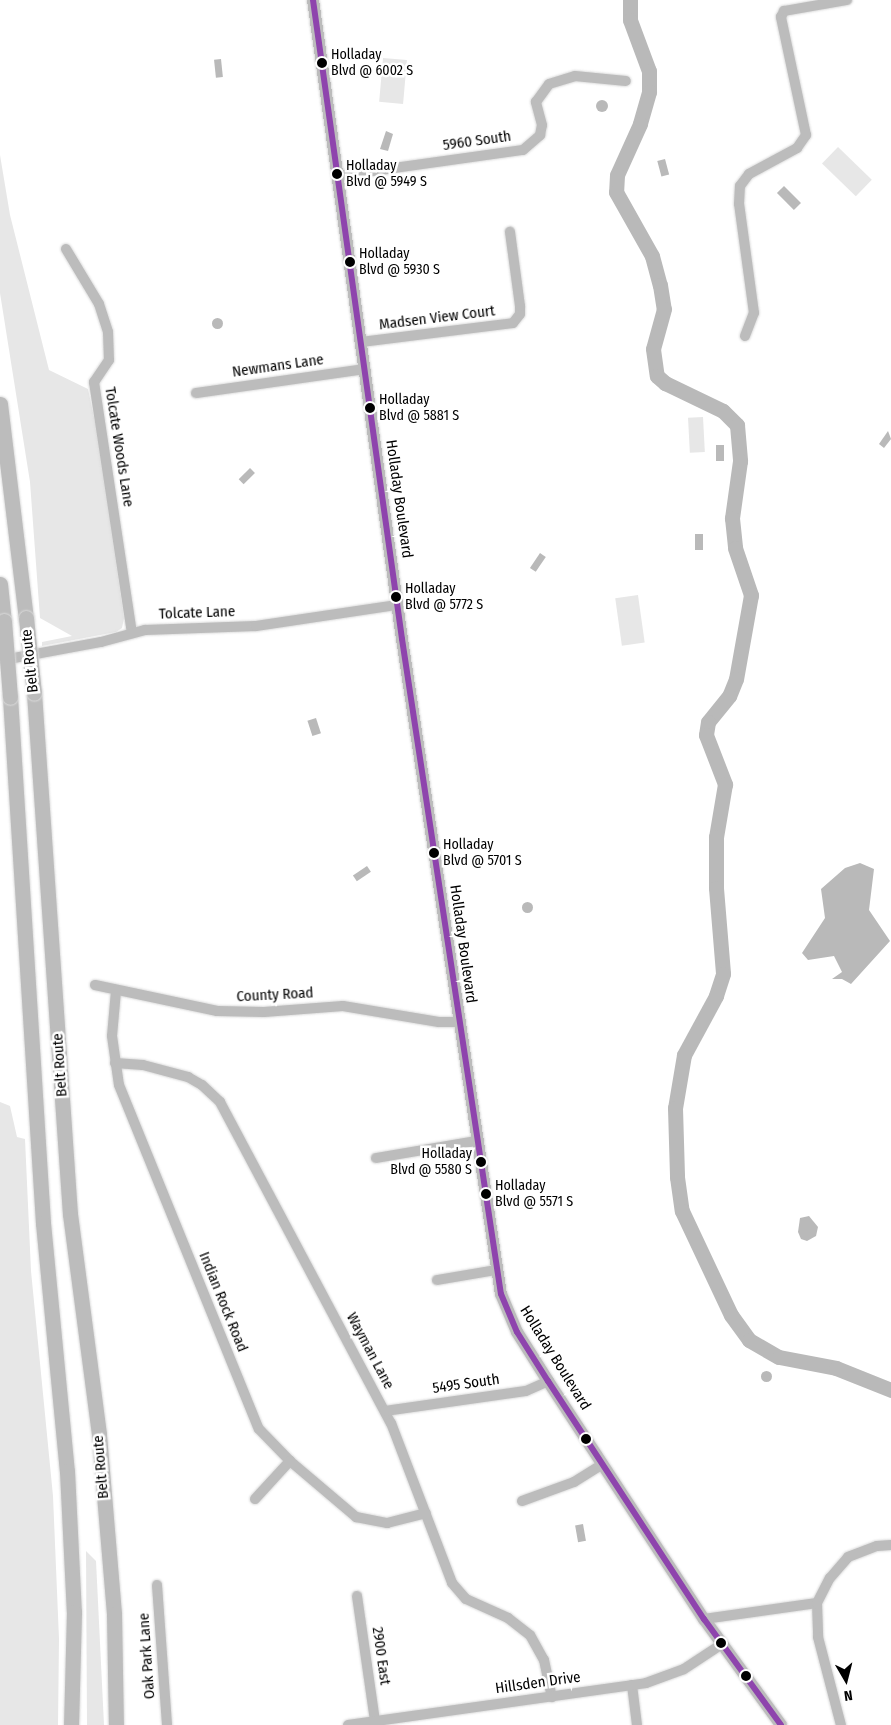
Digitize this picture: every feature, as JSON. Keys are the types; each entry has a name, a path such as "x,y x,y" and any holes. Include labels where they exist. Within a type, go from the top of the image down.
{"highway":[{"name":"Belt Route","path":"0,404 34,693 70,1214 98,1435 113,1604 116,1725"},
{"name":"Belt Route","path":"0,584 10,697 43,1223 67,1471 74,1612 71,1725"}],"main road":[{"name":"Holladay Boulevard","path":"316,1 337,176 397,605 475,1140 496,1270 508,1313 548,1381 704,1619 780,1725"}],"street":[{"path":"745,336 754,313 738,190 749,174 797,148 806,135 781,17 784,11 846,0"},
{"name":"5960 South","path":"337,176 522,150 540,135 542,125 536,102 549,84 575,76 626,81"},
{"name":"Madsen View Court","path":"361,342 513,323 520,314 520,306 510,232"},
{"name":"Tolcate Woods Lane","path":"66,249 99,304 108,332 109,360 94,382 132,633"},
{"name":"Newmans Lane","path":"196,393 365,370"},
{"name":"Tolcate Lane","path":"0,661 101,642 132,633 161,629 256,626 397,605"},
{"name":"County Road","path":"95,985 217,1011 264,1012 343,1006 432,1021 458,1022"},
{"name":"Indian Rock Road","path":"116,991 112,1036 119,1086 252,1416 264,1435 290,1461 338,1505 363,1520 387,1523 426,1514"},
{"name":"Wayman Lane","path":"115,1063 144,1066 188,1077 209,1090 220,1102 386,1411 452,1583 466,1599 508,1618 530,1635 544,1660 552,1697"},
{"path":"376,1158 475,1140"},
{"path":"437,1280 496,1270"},
{"name":"5495 South","path":"386,1411 526,1390 548,1381"},
{"path":"255,1499 290,1461"},
{"path":"522,1501 574,1482 604,1464"},
{"path":"841,1725 818,1637 817,1603 830,1578 848,1557 877,1546 891,1545"},
{"name":"Oak Park Lane","path":"157,1585 167,1725"},
{"name":"2900 East","path":"357,1596 381,1722"},
{"path":"704,1619 817,1603"},
{"name":"Hillsden Drive","path":"348,1725 381,1722 632,1685 675,1674 722,1644"},
{"path":"632,1685 638,1725"}],"shaded area":[{"path":"383,58 407,60 403,104 379,102"},
{"path":"221,59 223,77 216,78 214,60"},
{"path":"600,100 604,100 608,106 604,112 600,112 596,108 596,104"},
{"path":"386,131 393,134 388,151 380,149"},
{"path":"838,147 872,180 856,196 822,164"},
{"path":"0,155 10,215 49,370 88,389 98,436 124,618 122,628 116,632 42,646 42,642 72,636 40,618 30,482 0,293"},
{"path":"665,159 669,174 661,177 657,161"},
{"path":"784,186 801,203 794,210 777,193"},
{"path":"217,317 223,323 217,329 211,323"},
{"path":"703,417 705,452 690,453 688,418"},
{"path":"888,431 891,439 884,448 879,444"},
{"path":"716,445 724,445 724,461 716,461"},
{"path":"250,468 255,473 244,484 239,479"},
{"path":"695,534 703,534 703,550 695,550"},
{"path":"540,553 546,557 536,572 530,568"},
{"path":"638,595 645,643 622,646 615,598"},
{"path":"316,718 321,733 312,736 307,721"},
{"path":"860,863 874,869 869,910 890,941 851,984 842,979 832,979 842,972 834,956 808,960 802,953 825,918 821,889 845,868"},
{"path":"367,866 371,872 357,881 353,876"},
{"path":"527,901 533,907 527,913 521,907"},
{"path":"0,1102 10,1106 17,1137 25,1139 31,1271 53,1496 59,1639 58,1725 0,1725"},
{"path":"809,1216 818,1227 816,1236 807,1241 801,1239 798,1232 800,1218"},
{"path":"766,1370 772,1376 766,1382 760,1376"},
{"path":"583,1524 586,1541 578,1542 575,1525"},
{"path":"86,1551 96,1561 104,1725 87,1725"}],"waterway":[{"path":"630,0 630,20 649,71 649,92 640,124 617,175 616,192 652,256 660,285 664,309 653,349 657,376 665,383 723,411 737,425 740,461 732,518 735,548 751,595 736,679 729,696 708,722 706,735 725,784 716,837 716,888 723,974 716,996 684,1055 675,1108 677,1177 682,1211 731,1315 749,1340 779,1357 836,1368 891,1390"}],"transit line":[{"path":"313,0 402,639 501,1294 517,1332 548,1381 704,1619 781,1725"}],"place":[{"name":"Holladay Blvd @ 6002 S","path":"322,63"},
{"name":"Holladay Blvd @ 5949 S","path":"337,174"},
{"name":"Holladay Blvd @ 5930 S","path":"350,262"},
{"name":"Holladay Blvd @ 5881 S","path":"370,408"},
{"name":"Holladay Blvd @ 5772 S","path":"396,597"},
{"name":"Holladay Blvd @ 5701 S","path":"434,853"},
{"name":"Holladay Blvd @ 5580 S","path":"481,1162"},
{"name":"Holladay Blvd @ 5571 S","path":"486,1194"}]}
